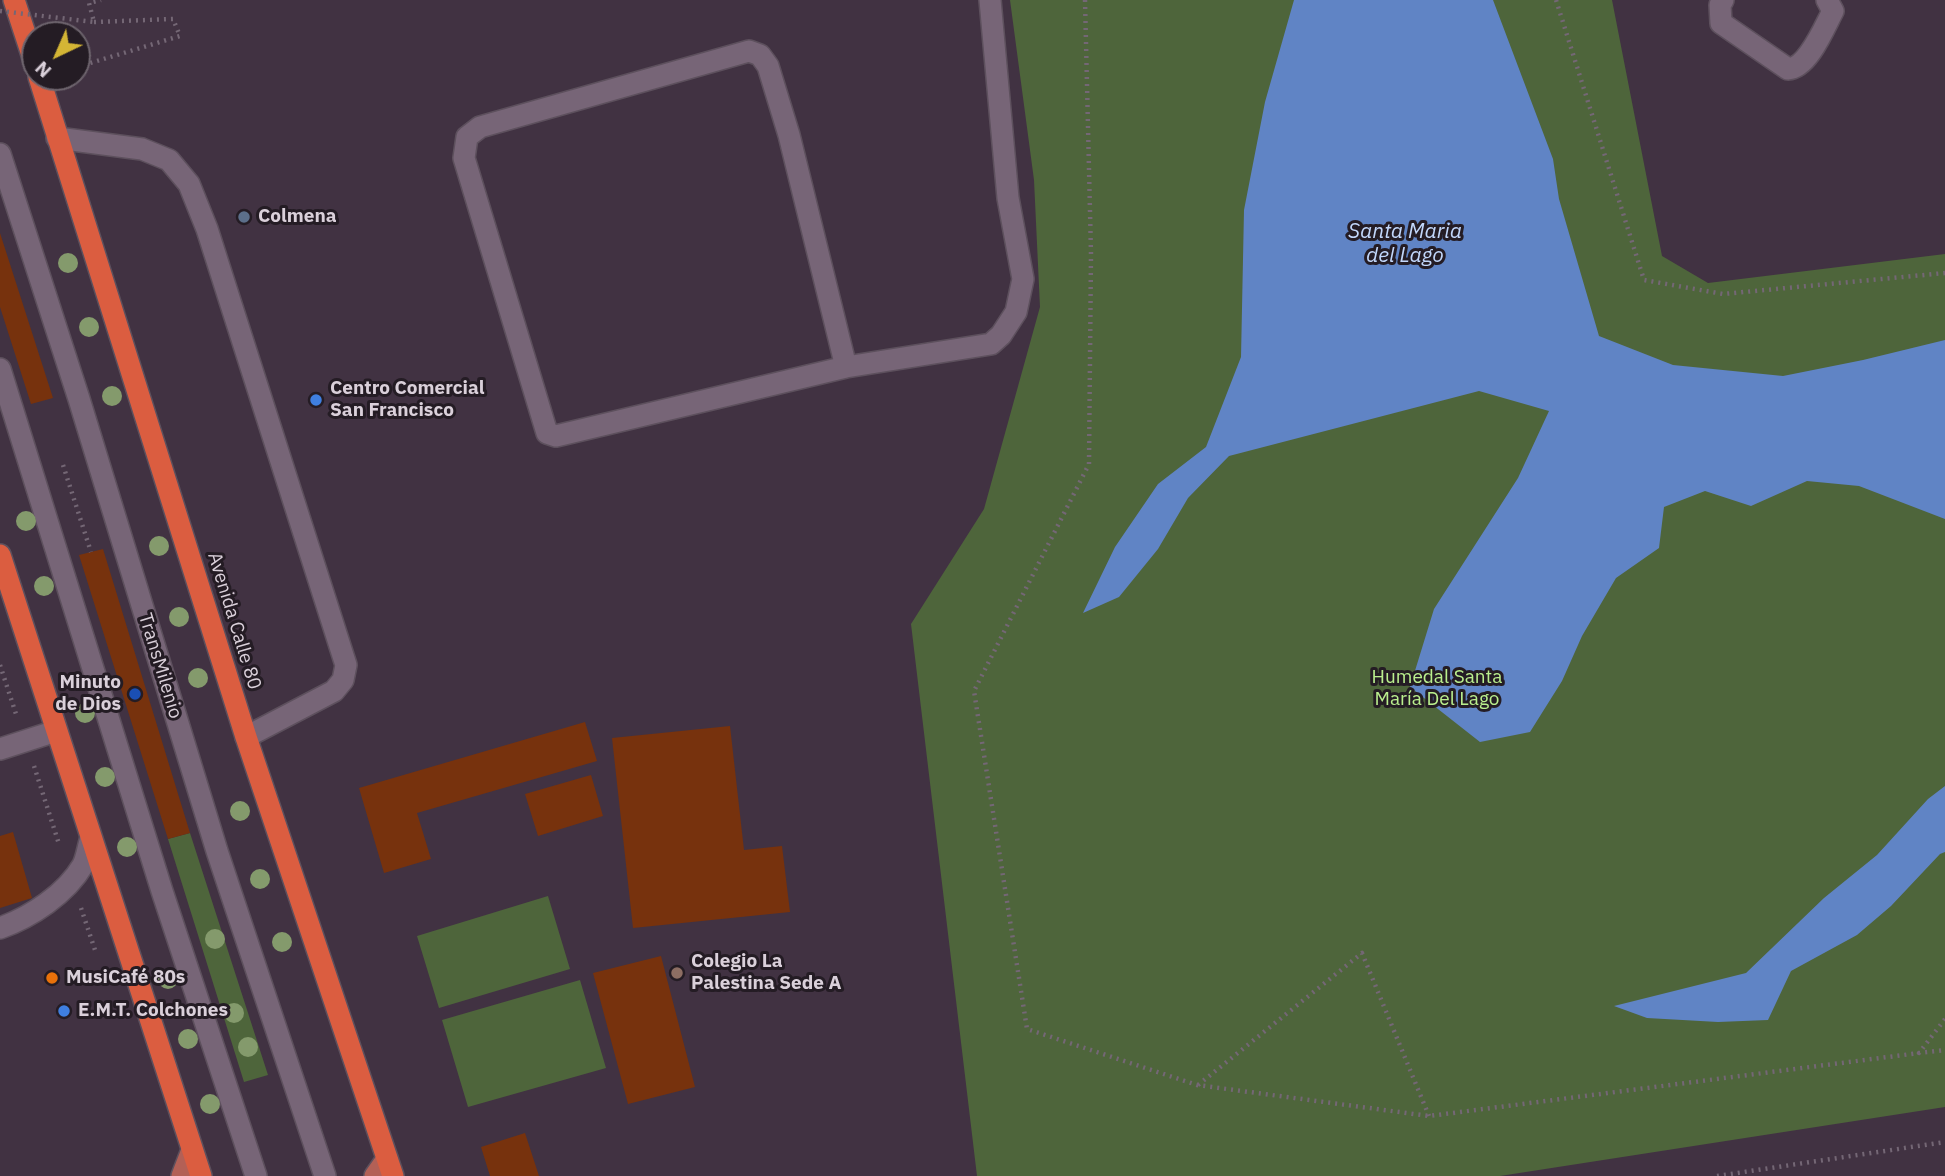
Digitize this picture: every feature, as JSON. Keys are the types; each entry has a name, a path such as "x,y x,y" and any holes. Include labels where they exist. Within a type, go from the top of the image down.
{"highway":[{"path":"14,0 21,21"},
{"name":"Avenida Calle 80","path":"43,91 385,1170"},
{"path":"0,555 201,1176"}],"main road":[{"path":"182,1176 192,1150"}],"street":[{"path":"846,368 789,135 768,66 760,55 750,51 480,127 467,138 464,158 547,433 556,436 846,368 991,344 1002,335 1016,312 1023,279 1008,198 990,0"},
{"path":"1723,0 1720,5 1721,23 1788,69 1796,69 1807,58 1833,11 1827,0"},
{"path":"57,138 142,149 169,160 189,184 207,229 346,665 343,680 334,691 246,737"},
{"name":"TransMilenio","path":"0,154 79,399 217,851 325,1176"},
{"path":"0,369 158,878 256,1176"},
{"path":"0,749 56,731"},
{"path":"0,928 18,922 48,902 72,881 85,862 91,838"}],"path":[{"path":"94,22 89,3 101,0"},
{"path":"1085,0 1091,254 1089,464 974,691 1027,1029 1197,1085 1429,1116 1945,1050"},
{"path":"1556,0 1644,280 1723,294 1945,273"},
{"path":"0,11 94,22 173,19 180,36 91,63"},
{"path":"62,464 91,552"},
{"path":"0,665 98,959"},
{"path":"1197,1085 1362,953 1429,1116"},
{"path":"1919,1054 1945,1019"},
{"path":"1717,1176 1945,1142"}],"green space":[{"name":"Humedal Santa María Del Lago","path":"1010,0 1612,0 1662,256 1708,283 1945,254 1945,1107 1500,1176 977,1176 911,624 984,509 1040,307 1034,180"},
{"path":"190,833 268,1075 244,1082 168,839"},
{"path":"548,896 570,969 439,1008 417,936"},
{"path":"580,980 606,1068 468,1107 442,1020"}],"water":[{"name":"Santa Maria del Lago","path":"1294,0 1493,0 1553,159 1559,199 1599,336 1673,365 1783,376 1945,340 1945,519 1859,486 1807,481 1751,506 1705,491 1664,507 1659,548 1616,578 1582,636 1562,681 1530,732 1480,742 1410,687 1434,609 1518,478 1549,411 1479,391 1229,456 1188,498 1158,549 1119,597 1083,613 1115,547 1158,484 1206,447 1241,357 1244,210 1265,102"},
{"path":"1945,786 1945,852 1940,854 1891,906 1857,935 1791,971 1768,1020 1718,1022 1647,1018 1614,1006 1746,973 1824,898 1877,855 1928,799"}],"building":[{"path":"0,233 53,398 31,404 0,307"},
{"name":"Minuto de Dios","path":"103,549 190,833 168,839 79,555"},
{"path":"585,722 597,761 417,813 431,859 384,873 359,788"},
{"path":"730,726 744,850 782,846 790,912 633,928 612,738"},
{"path":"591,775 603,816 538,836 525,794"},
{"path":"13,832 32,898 0,908 0,836"},
{"path":"661,956 695,1087 628,1104 593,973"},
{"path":"525,1133 539,1176 490,1176 481,1147"}],"place":[{"name":"Colmena","path":"244,217"},
{"name":"Centro Comercial San Francisco","path":"316,400"},
{"name":"Minuto de Dios","path":"135,694"},
{"name":"Colegio La Palestina Sede A","path":"677,973"},
{"name":"MusiCafé 80s","path":"52,978"},
{"name":"E.M.T. Colchones","path":"64,1011"}]}
